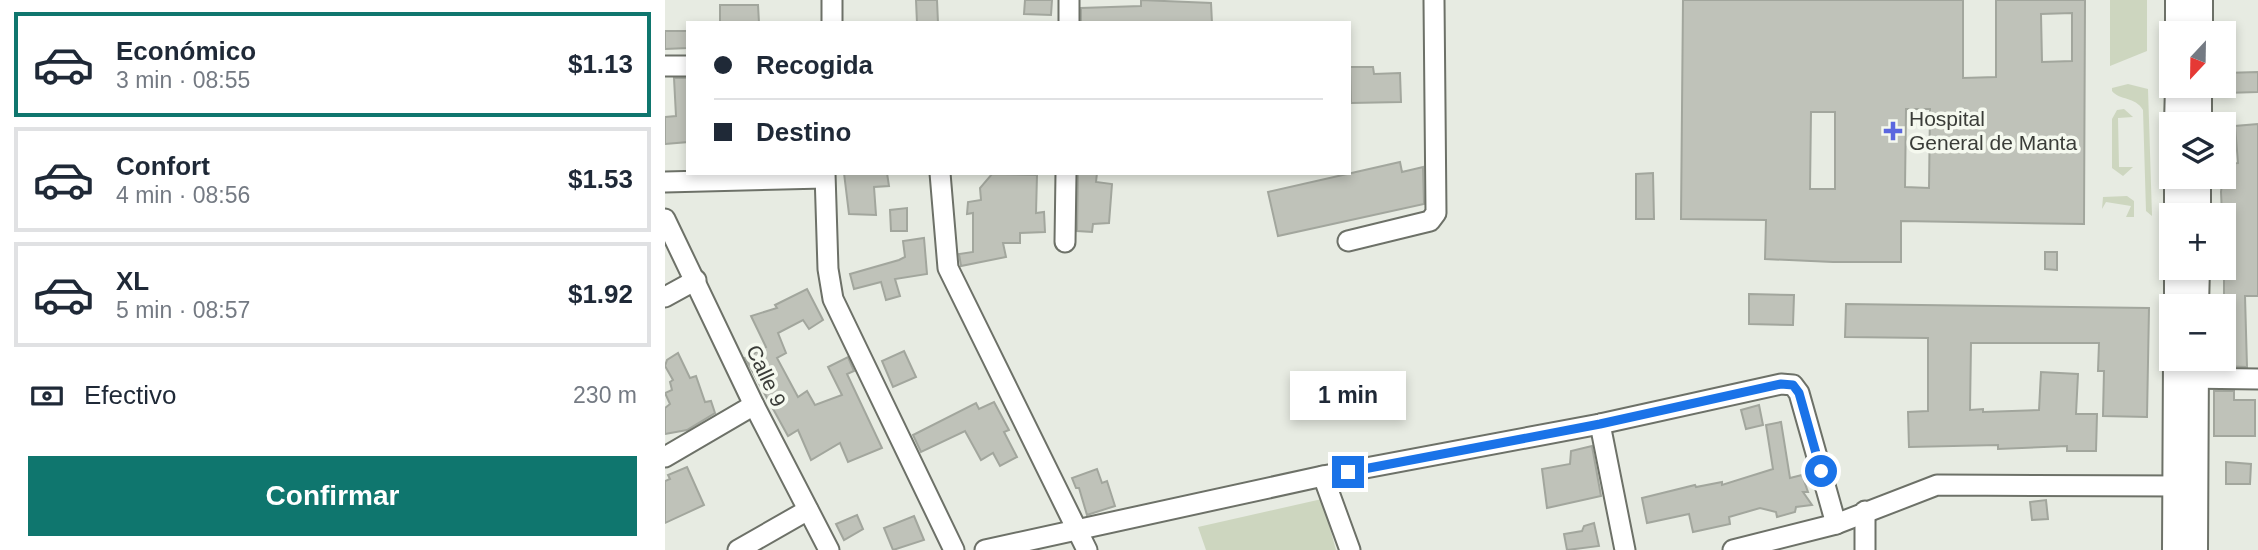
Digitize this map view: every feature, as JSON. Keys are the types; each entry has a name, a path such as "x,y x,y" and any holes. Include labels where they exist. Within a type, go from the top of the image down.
{"main road":[{"path":"2178,0 2178,21"},
{"path":"2200,0 2200,21"},
{"path":"2175,550 2185,485 2186,371"},
{"path":"2185,485 2195,550"}],"street":[{"path":"832,0 832,21"},
{"path":"1069,0 1069,21"},
{"path":"1348,241 1430,220 1436,213 1434,0"},
{"path":"665,66 686,66"},
{"path":"940,175 948,268 1087,550"},
{"path":"1065,242 1066,175"},
{"path":"665,182 824,176 833,299 954,550"},
{"name":"Calle 9","path":"665,219 754,405 829,550"},
{"path":"665,297 695,280"},
{"path":"2200,371 2258,379"},
{"path":"985,550 1323,476 1600,424 1781,384 1793,385 1799,393 1836,524"},
{"path":"665,457 754,405"},
{"path":"1600,424 1625,550"},
{"path":"1323,476 1350,550"},
{"path":"1733,550 1836,524 1937,485 2185,485"},
{"path":"738,550 809,510"},
{"path":"1865,511 1865,550"}],"green space":[{"path":"2110,0 2147,0 2147,51 2110,66"},
{"path":"2128,84 2148,89 2152,216 2146,211 2143,110 2136,103 2112,91 2112,88"},
{"path":"2124,109 2133,117 2118,118 2119,167 2133,167 2123,176 2112,168 2112,119 2117,110"},
{"path":"2127,196 2134,201 2134,217 2126,217 2131,206 2106,202 2102,209 2103,197"},
{"path":"1322,499 1336,550 1206,550 1198,527"}],"building":[{"path":"916,0 937,0 938,21 917,21"},
{"path":"1025,0 1052,0 1051,15 1024,14"},
{"path":"1141,0 1211,3 1212,21 1081,21 1081,8 1141,6"},
{"path":"1683,0 1963,0 1963,78 1996,77 1996,0 2085,0 2084,224 1901,221 1901,262 1833,262 1765,259 1766,220 1681,219","holes":["2072,13 2072,61 2042,62 2041,14","1906,109 1930,109 1929,188 1905,187","1811,112 1835,112 1835,189 1810,189"]},
{"path":"720,5 758,5 759,21 720,21"},
{"path":"665,31 686,31 686,48 665,49"},
{"path":"1351,67 1373,67 1374,74 1400,73 1401,102 1351,103"},
{"path":"2258,72 2258,92 2237,93 2237,73"},
{"path":"674,78 686,78 686,142 665,144 665,117 676,116"},
{"path":"2258,124 2258,296 2245,296 2247,367 2236,367 2236,294 2224,294 2224,280 2236,280 2236,203 2221,203 2221,192 2221,189 2236,189 2236,126"},
{"path":"1400,162 1402,172 1423,167 1424,204 1278,236 1268,192"},
{"path":"1653,173 1654,219 1636,219 1636,174"},
{"path":"844,175 887,175 889,186 874,187 876,215 849,214"},
{"path":"991,175 1037,175 1036,213 1044,212 1045,232 1020,233 1020,243 1003,243 1006,257 961,266 959,254 973,252 973,213 967,214 968,202 981,200 980,188"},
{"path":"1078,175 1097,175 1096,182 1112,184 1109,223 1093,224 1092,232 1077,231"},
{"path":"907,208 907,231 891,231 890,210"},
{"path":"924,238 927,274 895,279 900,296 886,300 881,282 854,289 850,274 899,260 905,257 903,241"},
{"path":"2045,252 2057,252 2057,270 2045,269"},
{"path":"807,289 823,320 809,329 803,320 778,333 786,353 777,358 798,397 807,391 815,405 842,395 828,367 848,357 854,371 847,374 882,448 848,462 840,443 811,460 798,430 788,436 745,358 766,347 751,316 777,308 775,305"},
{"path":"1749,294 1794,295 1793,325 1749,324"},
{"path":"1846,304 2149,308 2147,417 2103,416 2104,371 2098,371 2099,343 1971,343 1970,410 2039,410 2041,372 2078,374 2076,414 2097,414 2096,451 2067,451 2067,446 1998,449 1998,445 1909,447 1908,412 1928,411 1928,338 1845,337"},
{"path":"904,351 916,377 893,387 882,361"},
{"path":"678,353 690,378 696,376 705,402 711,401 715,413 687,430 665,434 665,408 670,404 665,393 672,390 670,382 673,380 665,366 667,360"},
{"path":"2214,391 2234,391 2234,400 2255,400 2255,436 2214,436"},
{"path":"994,402 1009,430 1004,432 1017,457 1000,466 993,453 981,460 965,431 921,452 913,435 976,403 979,409"},
{"path":"1759,405 1763,425 1746,429 1741,410"},
{"path":"1781,422 1790,478 1802,475 1808,492 1803,492 1812,505 1796,507 1795,512 1777,517 1776,512 1760,508 1729,517 1730,524 1693,532 1689,514 1647,523 1642,498 1695,485 1722,482 1722,485 1773,469 1766,425"},
{"path":"1592,446 1601,496 1547,508 1542,469 1570,464 1571,451"},
{"path":"2226,462 2251,464 2250,484 2226,484"},
{"path":"687,467 704,505 665,523 665,481 670,479 668,475"},
{"path":"1097,469 1102,483 1107,481 1115,506 1087,515 1079,488 1076,488 1072,478"},
{"path":"2046,500 2048,519 2032,520 2030,502"},
{"path":"857,515 863,529 844,540 836,524"},
{"path":"914,516 924,540 893,550 884,528"},
{"path":"1594,523 1599,546 1567,550 1564,534 1582,531 1584,526"}],"place":[{"name":"Hospital General de Manta","path":"1893,131"}],"route":[{"path":"1348,472 1600,424 1781,384 1793,385 1799,393 1821,471"}]}
